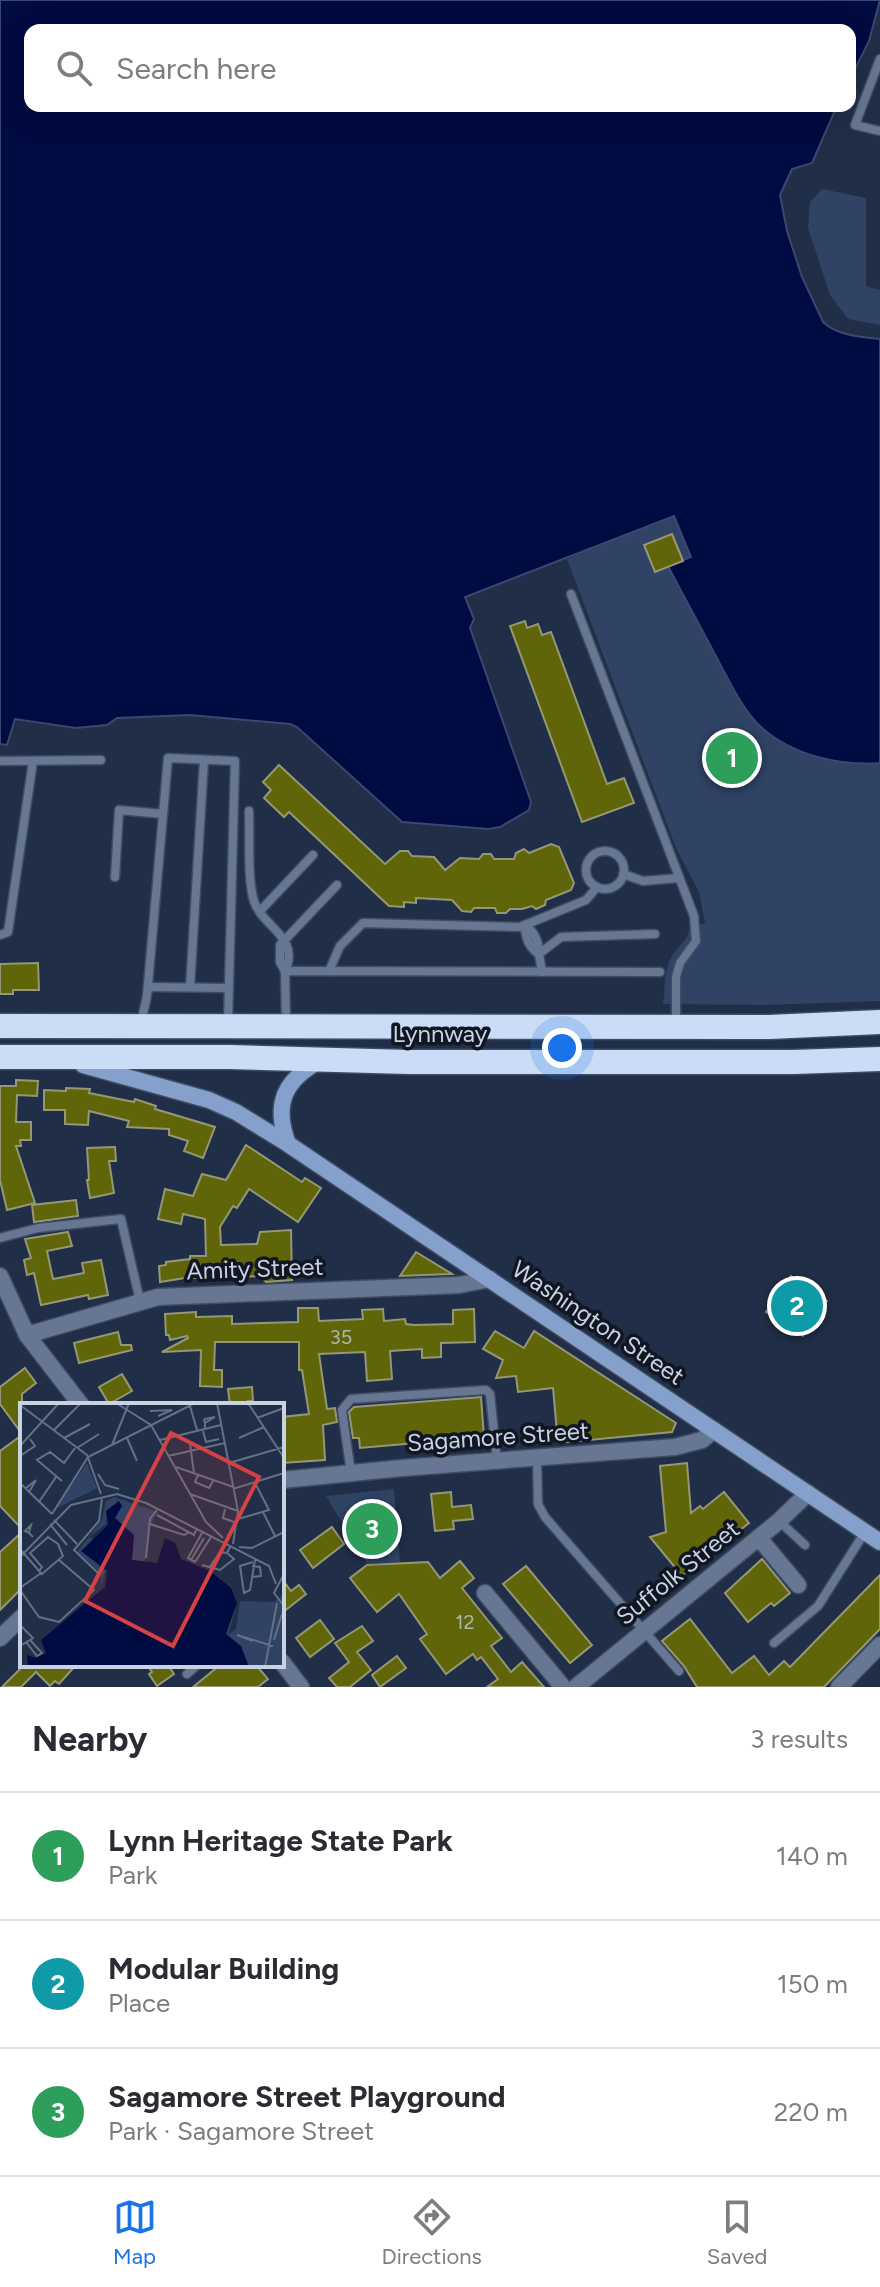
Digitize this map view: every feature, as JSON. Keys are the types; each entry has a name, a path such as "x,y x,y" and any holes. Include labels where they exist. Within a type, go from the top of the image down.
{"highway":[{"name":"Lynnway","path":"0,1026 799,1027 880,1022"},
{"name":"Lynnway","path":"0,1057 793,1062 880,1059"}],"main road":[{"name":"Washington Street","path":"38,1057 88,1066 218,1103 288,1144 880,1542"},
{"path":"288,1144 281,1120 284,1095 297,1077 322,1060"}],"street":[{"path":"0,1276 27,1335 79,1403"},
{"name":"Amity Street","path":"27,1335 140,1301 173,1296 459,1285 490,1279"},
{"name":"Sagamore Street","path":"284,1480 675,1447 702,1440 714,1430"},
{"name":"Suffolk Street","path":"576,1687 759,1538 808,1493"},
{"path":"759,1538 798,1585"},
{"path":"485,1593 563,1687"},
{"path":"3,1630 20,1618"},
{"path":"839,1687 880,1645"},
{"path":"284,1666 295,1685"}],"lane":[{"path":"880,59 855,125 880,131"},
{"path":"571,594 694,916 698,935 693,948 680,963 676,977 676,1027"},
{"path":"140,1026 148,987 168,758 235,761 228,1026"},
{"path":"0,761 101,760"},
{"path":"190,987 204,760"},
{"path":"0,935 8,932 33,761"},
{"path":"115,877 119,810 163,814"},
{"path":"249,811 254,903 284,941"},
{"path":"606,851 618,856 624,868 621,881 610,888 597,887 586,872 589,859 606,851"},
{"path":"260,911 313,855"},
{"path":"623,874 643,881 679,878"},
{"path":"286,1027 285,971 280,962 280,945 337,885"},
{"path":"329,971 340,946 363,923 520,927 586,900 597,887"},
{"path":"525,925 528,942 539,954 542,972"},
{"path":"539,954 561,937 655,934"},
{"path":"285,971 660,972"},
{"path":"148,987 229,988"},
{"path":"0,1238 38,1228 121,1219 140,1301"},
{"path":"351,1473 342,1410 351,1399 486,1390 490,1394 497,1461"},
{"path":"537,1458 538,1504 545,1517 679,1671"},
{"path":"779,1521 805,1545"},
{"path":"774,1643 818,1606 865,1532"},
{"path":"187,1674 195,1667"}],"shaded area":[{"path":"0,0 880,0 869,41 856,67 856,24 24,24 24,112 834,112 812,163 792,169 780,195 787,231 802,277 823,322 843,333 880,339 880,763 848,763 801,751 772,736 754,720 733,688 668,566 691,557 674,516 465,597 474,619 470,628 531,802 529,810 500,827 488,829 402,822 290,724 190,715 117,718 107,725 76,728 15,719 7,745 0,744"},
{"path":"822,189 866,198 866,286 880,290 880,325 848,319 830,295 808,228 810,202"},
{"path":"674,515 691,557 668,567 736,693 880,723 880,1001 767,1005 663,1004 666,972 671,957 687,937 690,927 705,923 699,892 676,848 567,559"},
{"path":"394,1489 400,1562 367,1564 326,1496"}],"building":[{"path":"672,534 683,561 655,572 644,545"},
{"path":"525,621 527,628 538,624 542,635 551,632 607,784 624,778 634,803 582,822 510,626"},
{"path":"279,765 385,864 400,851 408,851 412,856 434,857 445,870 460,858 479,859 483,854 491,854 494,859 514,859 516,853 524,849 529,853 551,844 559,847 574,883 571,890 546,900 545,905 536,909 532,906 510,909 506,913 497,913 495,908 462,911 452,900 416,898 416,903 404,902 404,907 389,906 289,812 284,817 264,798 271,790 263,782"},
{"path":"38,963 39,990 13,990 13,994 0,994 0,964"},
{"path":"16,1080 38,1081 37,1096 17,1095 16,1122 31,1122 31,1140 20,1140 21,1146 16,1146 35,1203 7,1210 0,1180 0,1086 16,1086"},
{"path":"66,1088 90,1089 89,1093 134,1102 135,1099 156,1106 155,1109 215,1127 203,1158 184,1151 188,1141 169,1135 169,1129 127,1127 129,1121 89,1111 88,1125 65,1124 65,1110 44,1110 44,1090 66,1091"},
{"path":"246,1145 302,1182 305,1178 321,1188 298,1222 249,1189 237,1208 233,1206 220,1227 221,1245 257,1244 260,1232 291,1230 292,1280 266,1282 260,1276 185,1278 160,1282 159,1266 166,1265 166,1262 206,1256 205,1219 183,1214 181,1224 158,1219 165,1189 193,1196 202,1174 226,1180"},
{"path":"115,1147 116,1161 109,1161 114,1193 90,1198 87,1148"},
{"path":"76,1200 78,1216 34,1222 32,1205"},
{"path":"68,1232 72,1246 47,1251 53,1279 84,1273 82,1263 101,1260 108,1295 89,1299 88,1295 41,1305 34,1273 27,1275 24,1260 31,1258 25,1239"},
{"path":"416,1252 452,1274 400,1276"},
{"path":"791,1276 827,1301 803,1336 766,1312"},
{"path":"298,1308 318,1308 319,1321 363,1319 362,1310 383,1309 384,1321 405,1319 406,1324 414,1325 453,1324 453,1310 474,1309 475,1342 441,1343 441,1357 422,1358 422,1349 390,1351 392,1379 367,1381 365,1352 319,1354 327,1409 335,1408 337,1422 323,1425 325,1460 284,1463 284,1417 309,1414 302,1370 299,1370 299,1342 215,1342 214,1370 222,1370 222,1387 200,1386 201,1350 162,1352 188,1338 170,1340 166,1335 165,1314 196,1312 196,1317 232,1316 232,1324 298,1322"},
{"path":"495,1331 524,1348 534,1331 676,1423 672,1432 558,1443 553,1388 518,1392 516,1376 496,1378 503,1360 483,1349"},
{"path":"118,1332 121,1345 131,1345 132,1350 79,1363 74,1343"},
{"path":"25,1368 36,1383 22,1394 20,1431 0,1404 0,1387"},
{"path":"122,1374 132,1391 108,1403 99,1387"},
{"path":"252,1387 253,1401 230,1403 228,1389"},
{"path":"481,1397 484,1437 360,1448 359,1438 353,1438 349,1412 354,1407"},
{"path":"20,1436 20,1527 0,1506 0,1451"},
{"path":"687,1463 691,1513 700,1506 703,1509 724,1492 749,1523 682,1576 650,1537 666,1532 660,1466"},
{"path":"451,1492 452,1507 471,1505 473,1519 453,1521 454,1529 435,1531 431,1494"},
{"path":"332,1527 344,1544 313,1568 300,1550"},
{"path":"20,1534 20,1590 0,1610 0,1552"},
{"path":"762,1559 790,1593 774,1606 771,1603 748,1622 725,1593"},
{"path":"460,1561 474,1578 462,1588 502,1638 491,1646 511,1672 522,1662 544,1687 487,1687 498,1679 481,1657 477,1660 473,1654 446,1674 420,1639 427,1634 399,1594 377,1612 350,1578 367,1565 428,1562 440,1578"},
{"path":"526,1566 592,1645 570,1663 503,1584"},
{"path":"880,1575 880,1629 824,1687 697,1687 662,1641 690,1619 732,1673 754,1656 769,1675 784,1661 790,1667"},
{"path":"284,1582 291,1591 299,1585 306,1594 284,1611"},
{"path":"320,1620 334,1639 310,1657 296,1638"},
{"path":"362,1626 373,1641 357,1652 371,1670 350,1687 337,1687 329,1678 349,1662 335,1643"},
{"path":"397,1656 406,1668 380,1687 372,1675"},
{"path":"22,1667 74,1667 59,1684 55,1681 50,1686 36,1672 21,1687 2,1687"},
{"path":"148,1667 169,1667 174,1674 157,1686 149,1674 152,1672"},
{"path":"218,1667 258,1667 268,1679 258,1687 193,1687"}],"place":[{"name":"Lynn Heritage State Park","path":"732,758"},
{"name":"Modular Building","path":"797,1306"},
{"name":"Sagamore Street Playground","path":"372,1529"}]}
